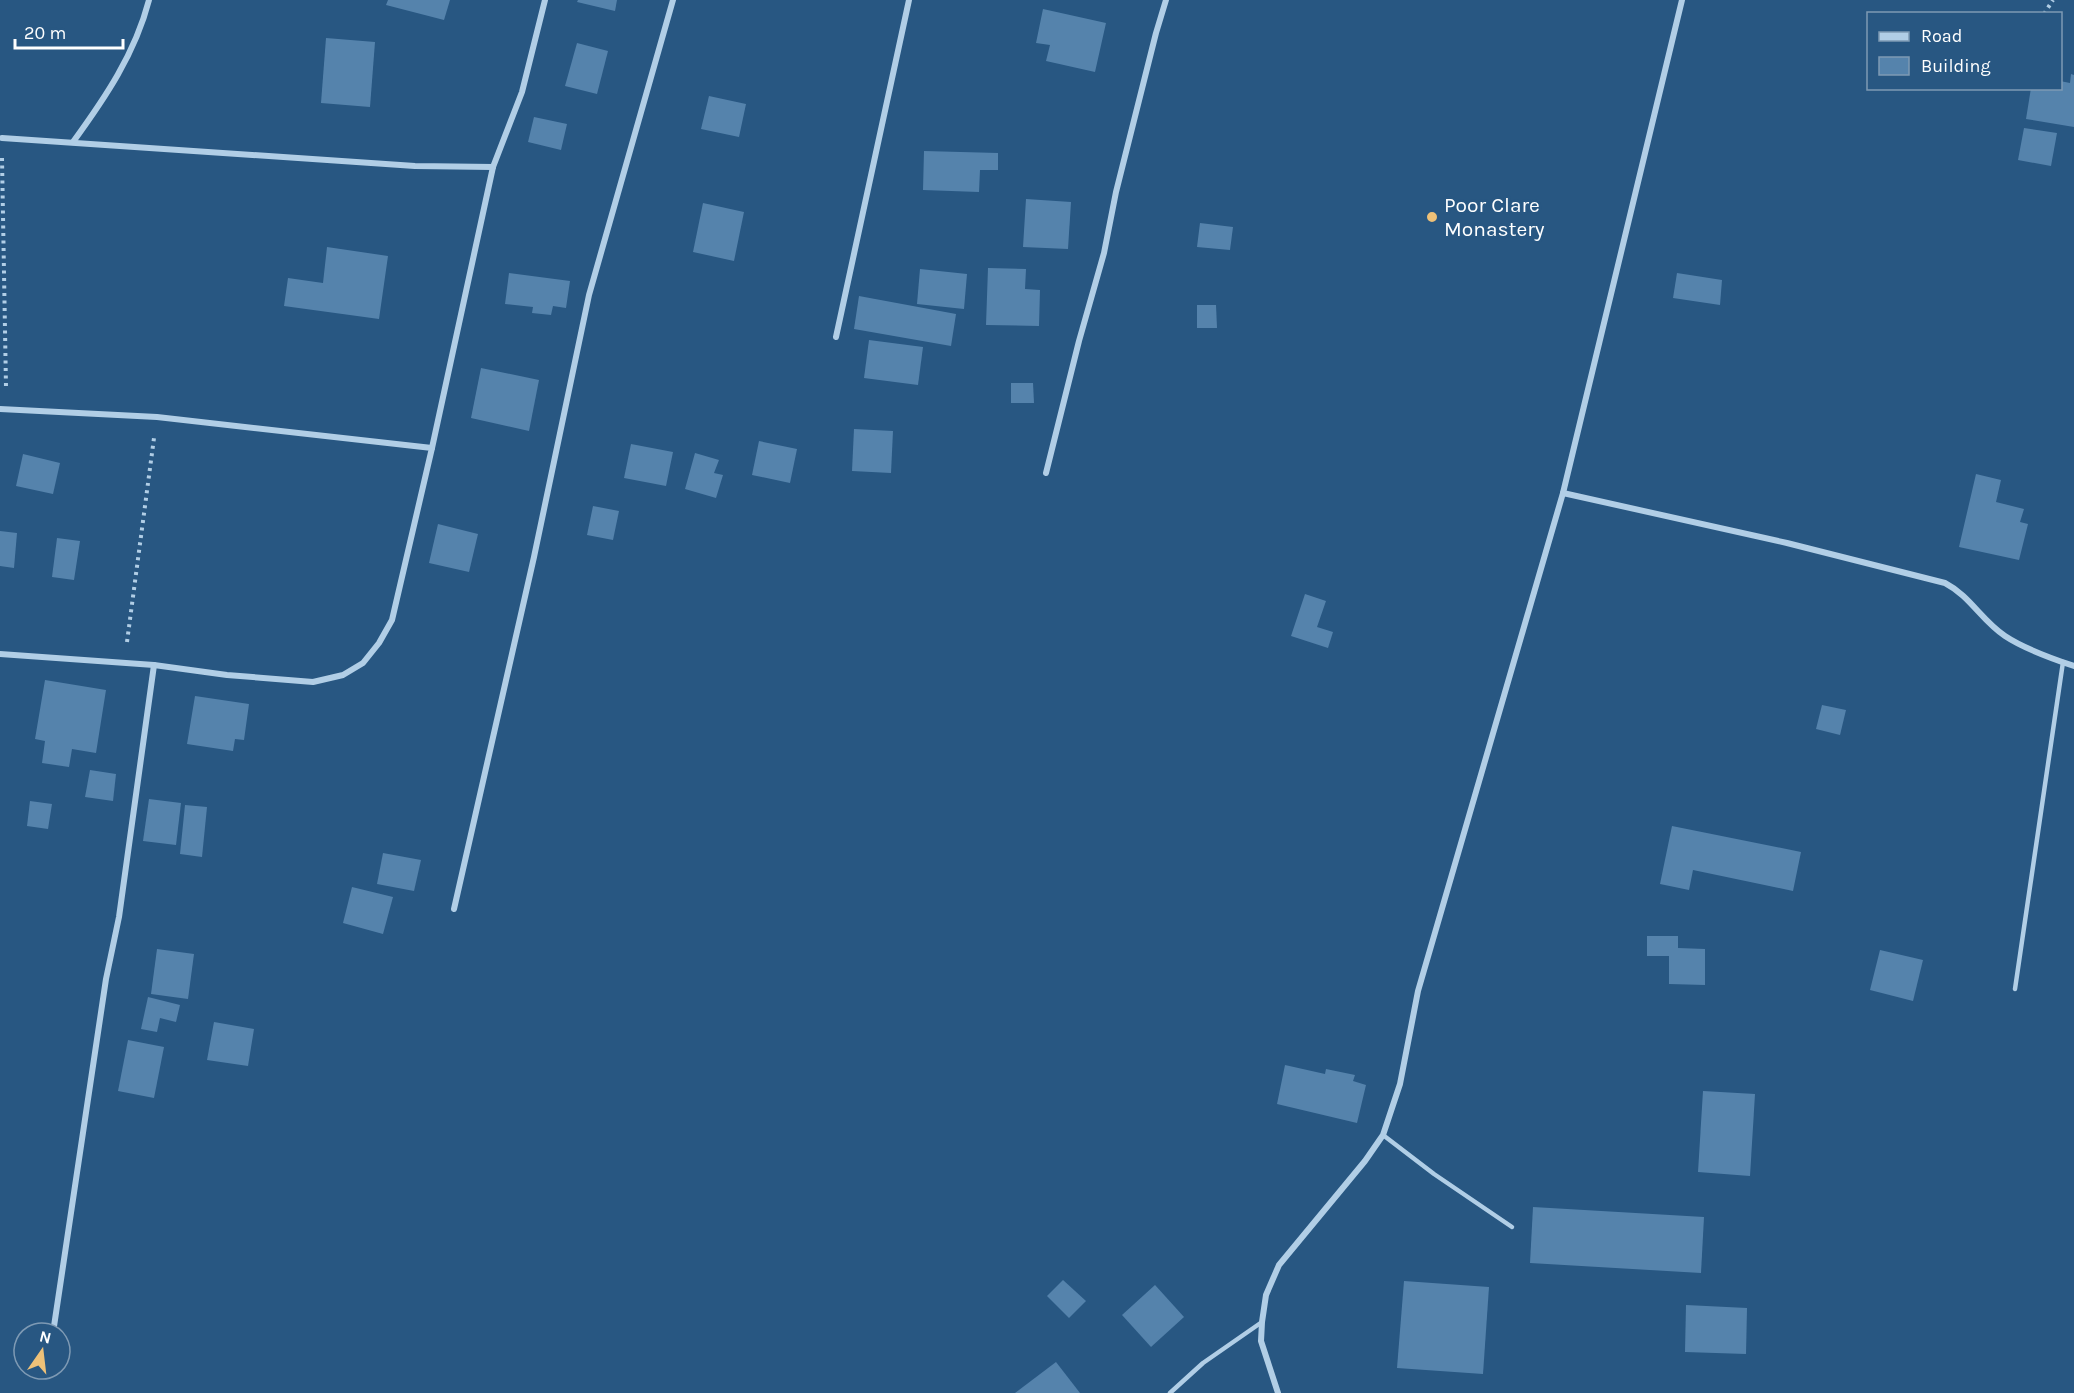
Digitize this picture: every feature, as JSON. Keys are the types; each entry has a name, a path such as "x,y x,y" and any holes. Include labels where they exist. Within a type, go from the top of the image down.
{"street":[{"path":"73,142 108,93 142,27 149,0"},
{"path":"0,654 154,664 227,675 313,682 343,675 363,663 379,643 392,620 493,167 522,92 545,0"},
{"path":"454,909 534,557 589,296 674,0"},
{"path":"836,337 909,0"},
{"path":"1046,473 1104,253 1116,192 1166,0"},
{"path":"1278,1393 1261,1341 1266,1294 1280,1265 1365,1161 1383,1135 1400,1084 1418,992 1563,493 1682,0"},
{"path":"2,138 415,166 493,167"},
{"path":"3,409 157,417 432,448"},
{"path":"1563,493 1787,543 1946,583 1959,590 1987,621 2005,636 2074,666"},
{"path":"54,1321 106,980 119,918 154,664"}],"lane":[{"path":"2015,989 2063,662"},
{"path":"1383,1135 1434,1174 1512,1227"},
{"path":"1170,1393 1203,1363 1262,1322"}],"path":[{"path":"2,138 3,409"},
{"path":"124,663 157,417"}],"building":[{"path":"388,0 450,0 444,20 386,5"},
{"path":"578,0 617,0 615,11 577,2"},
{"path":"1043,9 1106,23 1095,72 1046,61 1050,45 1036,43"},
{"path":"326,38 375,42 370,107 321,103"},
{"path":"577,43 608,51 597,94 565,86"},
{"path":"2071,74 2074,75 2074,127 2026,119 2031,90 2062,90 2062,81 2070,83"},
{"path":"709,96 746,104 739,137 701,129"},
{"path":"534,117 567,124 561,150 528,142"},
{"path":"2024,128 2057,133 2051,166 2018,160"},
{"path":"924,151 998,153 998,170 980,170 979,192 923,190"},
{"path":"1026,199 1071,202 1068,249 1023,247"},
{"path":"703,203 744,212 734,261 693,252"},
{"path":"1200,223 1233,227 1230,250 1197,247"},
{"path":"327,247 388,256 379,319 284,306 288,278 323,283"},
{"path":"988,268 1026,269 1025,289 1040,290 1039,326 986,325"},
{"path":"920,269 967,274 964,309 917,304"},
{"path":"509,273 570,281 566,308 553,306 551,315 532,313 533,307 505,304"},
{"path":"1677,273 1722,280 1720,305 1673,298"},
{"path":"859,296 956,314 951,346 854,329"},
{"path":"1197,305 1216,305 1217,328 1197,328"},
{"path":"869,340 923,347 918,385 864,378"},
{"path":"481,368 539,380 529,431 471,418"},
{"path":"1011,383 1033,383 1034,403 1011,403"},
{"path":"854,429 893,431 891,473 852,471"},
{"path":"759,441 797,449 790,483 752,475"},
{"path":"631,444 673,452 666,486 624,478"},
{"path":"695,453 719,460 714,473 723,475 716,498 685,489"},
{"path":"23,454 60,463 53,494 16,486"},
{"path":"1976,474 2001,480 1996,502 2024,509 2020,522 2028,524 2019,560 1959,547"},
{"path":"593,506 619,511 613,540 587,535"},
{"path":"438,524 478,534 469,572 429,563"},
{"path":"0,531 17,533 14,568 0,566"},
{"path":"57,538 80,541 74,580 52,577"},
{"path":"1305,594 1326,601 1317,627 1333,632 1328,648 1291,636"},
{"path":"45,680 106,690 96,753 72,749 69,767 42,763 45,741 35,739"},
{"path":"195,696 249,704 244,740 235,739 233,751 187,744"},
{"path":"1822,705 1846,710 1840,735 1816,729"},
{"path":"90,770 116,774 113,801 85,797"},
{"path":"149,799 181,803 176,845 143,841"},
{"path":"30,801 52,804 48,829 27,826"},
{"path":"185,805 207,807 202,857 180,854"},
{"path":"1672,826 1801,852 1793,891 1693,870 1689,890 1660,884"},
{"path":"383,853 421,860 414,891 377,884"},
{"path":"352,887 393,897 383,934 343,923"},
{"path":"1647,936 1678,936 1678,948 1705,949 1705,985 1669,984 1669,956 1647,956"},
{"path":"157,949 194,954 188,999 151,994"},
{"path":"1880,950 1923,960 1913,1001 1870,990"},
{"path":"148,997 180,1005 176,1022 160,1018 157,1032 141,1029"},
{"path":"214,1022 254,1029 248,1066 207,1060"},
{"path":"128,1040 164,1047 154,1098 118,1091"},
{"path":"1285,1065 1325,1074 1326,1069 1355,1075 1353,1081 1366,1085 1357,1123 1277,1104"},
{"path":"1703,1091 1755,1094 1750,1176 1698,1172"},
{"path":"1533,1207 1704,1217 1701,1273 1530,1263"},
{"path":"1063,1280 1086,1301 1069,1318 1047,1296"},
{"path":"1404,1281 1489,1287 1483,1374 1397,1368"},
{"path":"1155,1285 1184,1317 1151,1347 1122,1315"},
{"path":"1686,1305 1747,1308 1746,1354 1685,1352"},
{"path":"1056,1362 1080,1393 1015,1393"}],"place":[{"name":"Poor Clare Monastery","path":"1432,217"}]}
